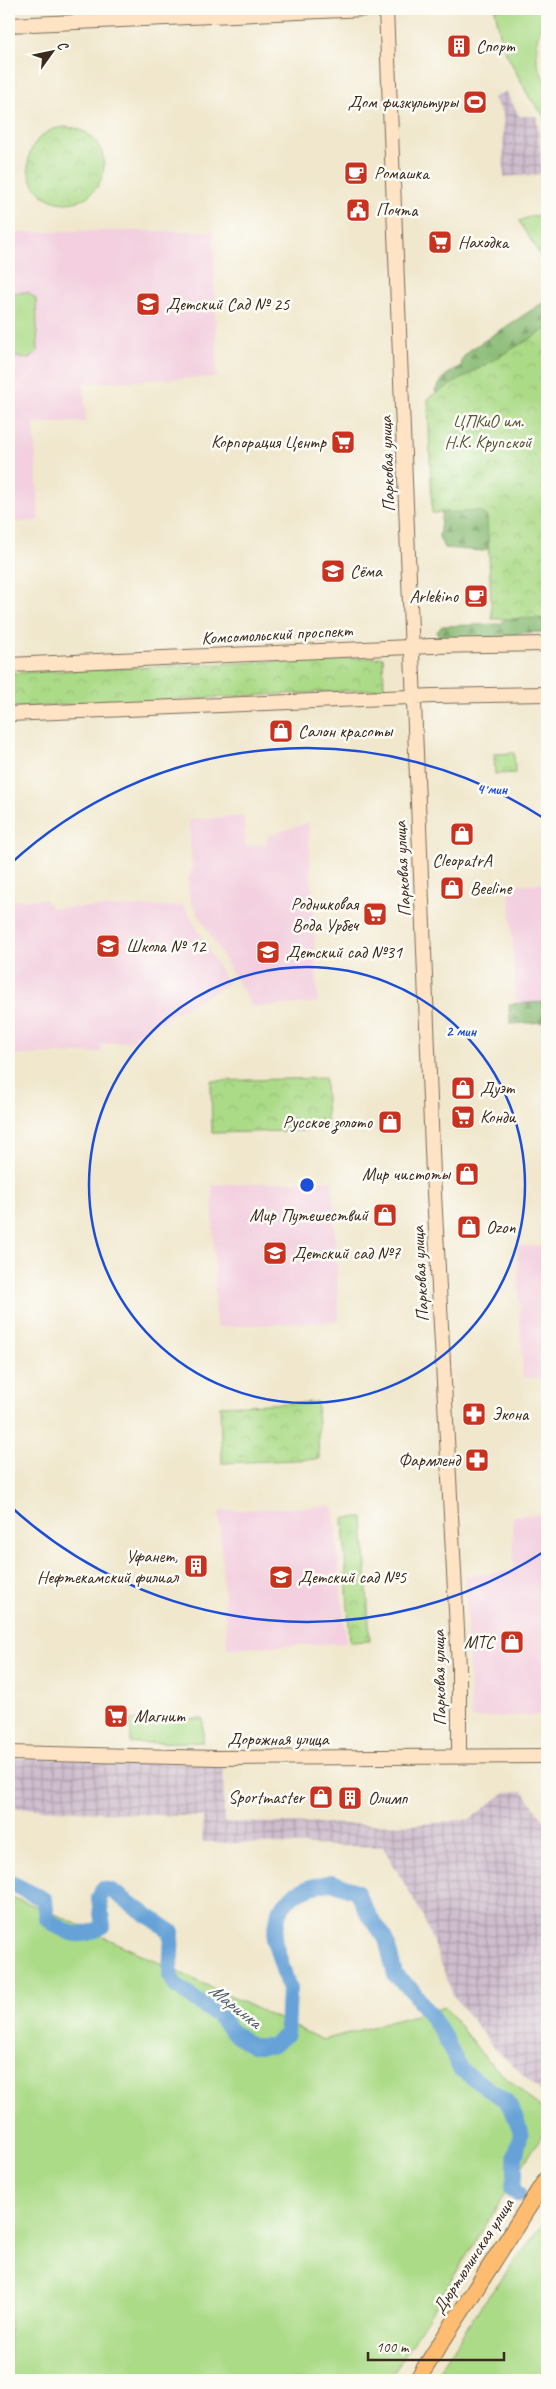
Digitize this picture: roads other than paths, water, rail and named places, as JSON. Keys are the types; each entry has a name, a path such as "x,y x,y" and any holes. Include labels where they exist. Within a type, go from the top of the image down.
{"main road":[{"path":"9,25 366,9"},
{"name":"Парковая улица","path":"386,9 433,1165 459,1667 459,1757"},
{"name":"Комсомольский проспект","path":"9,665 412,647 547,644"},
{"path":"9,714 414,697 547,694"},
{"name":"Дорожная улица","path":"9,1753 217,1758 547,1756"},
{"name":"Дюртюлинская улица","path":"417,2380 547,2178"}],"waterway":[{"name":"Маринка","path":"9,1882 45,1900 47,1919 74,1934 95,1931 103,1926 99,1898 103,1889 112,1891 172,1932 170,1975 176,1986 222,2019 230,2030 252,2046 272,2046 287,2034 289,1989 274,1940 279,1911 294,1894 311,1887 332,1882 356,1891 369,1915 386,1939 395,1975 412,1990 442,2032 460,2069 505,2100 512,2109 521,2132 515,2159 515,2176 512,2189 518,2194"}],"place":[{"name":"Спорт","path":"459,46"},
{"name":"Дом физкультуры","path":"475,102"},
{"name":"Ромашка","path":"356,173"},
{"name":"Почта","path":"358,210"},
{"name":"Находка","path":"440,242"},
{"name":"Детский Сад № 25","path":"148,304"},
{"name":"Корпорация Центр","path":"343,442"},
{"name":"Сёма","path":"333,571"},
{"name":"Arlekino","path":"476,596"},
{"name":"Салон красоты","path":"281,731"},
{"name":"CleopatrA","path":"462,834"},
{"name":"Beeline","path":"452,888"},
{"name":"Родниковая Вода Урбеч","path":"375,914"},
{"name":"Школа № 12","path":"108,946"},
{"name":"Детский сад №31","path":"268,952"},
{"name":"Дуэт","path":"463,1088"},
{"name":"Конди","path":"463,1117"},
{"name":"Русское золото","path":"390,1122"},
{"name":"Мир чистоты","path":"467,1174"},
{"name":"Мир Путешествий","path":"385,1215"},
{"name":"Ozon","path":"469,1227"},
{"name":"Детский сад №7","path":"275,1253"},
{"name":"Экона","path":"474,1414"},
{"name":"Фармленд","path":"477,1460"},
{"name":"Уфанет, Нефтекамский филиал","path":"196,1566"},
{"name":"Детский сад №5","path":"281,1577"},
{"name":"МТС","path":"512,1642"},
{"name":"Магнит","path":"116,1716"},
{"name":"Sportmaster","path":"321,1797"},
{"name":"Олимп","path":"350,1798"}],"park label":[{"name":"ЦПКиО им. Н.К. Крупской","path":"488,431"}]}
